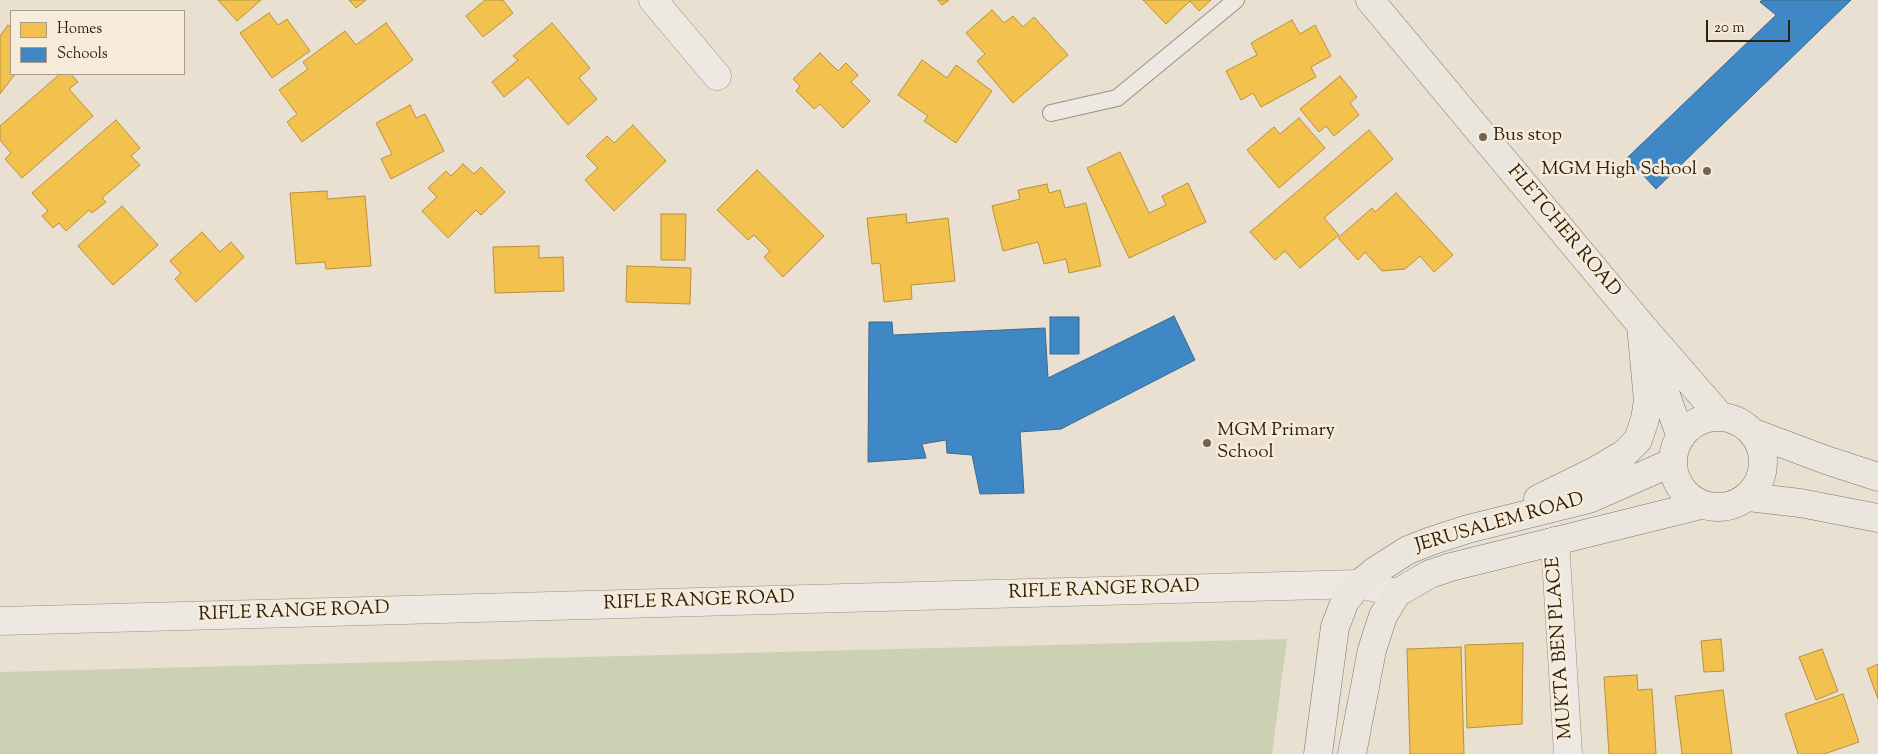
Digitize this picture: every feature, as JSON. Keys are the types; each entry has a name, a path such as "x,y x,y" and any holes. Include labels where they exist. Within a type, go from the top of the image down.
{"main road":[{"name":"FLETCHER ROAD","path":"1370,0 1641,325 1720,416"},
{"name":"FLETCHER ROAD","path":"1641,325 1680,436"},
{"path":"1468,529 1560,490 1624,454 1638,440 1645,419 1648,401 1641,325"},
{"path":"1720,416 1744,424 1754,433 1760,443 1764,466 1761,478 1748,497 1734,505 1709,507 1693,500 1680,488 1672,462 1680,436 1694,424 1720,416"},
{"path":"1754,433 1878,477"},
{"name":"JERUSALEM ROAD","path":"1318,754 1335,627 1345,601 1359,584 1375,571 1408,550 1468,529 1588,499 1672,462"},
{"path":"1748,497 1800,503 1878,518"},
{"name":"JERUSALEM ROAD","path":"1352,754 1372,650 1383,616 1397,593 1430,574 1701,505"}],"street":[{"path":"653,0 717,76"},
{"name":"MUKTA BEN PLACE","path":"1555,541 1568,754"},
{"name":"RIFLE RANGE ROAD","path":"0,621 1359,584 1397,593"}],"lane":[{"path":"1051,113 1117,98 1236,0"}],"green space":[{"path":"1287,639 1272,754 0,754 0,672"}],"building: Homes":[{"path":"218,0 261,0 237,21"},
{"path":"349,0 366,0 356,8"},
{"path":"485,0 503,0 513,13 483,37 466,16"},
{"path":"938,0 949,0 942,5"},
{"path":"1143,0 1211,0 1199,11 1190,1 1166,24"},
{"path":"992,10 1004,23 1013,16 1023,27 1034,17 1068,55 1013,103 977,61 985,54 966,33"},
{"path":"269,13 278,25 287,19 310,51 272,78 240,33"},
{"path":"1292,20 1300,34 1315,25 1331,56 1311,67 1316,77 1261,107 1253,93 1241,100 1226,71 1257,55 1251,43"},
{"path":"386,23 413,60 302,142 287,122 297,114 279,90 308,69 303,62 345,31 356,45"},
{"path":"552,23 590,68 579,78 597,99 568,125 528,77 504,97 492,82 518,60 513,56"},
{"path":"8,25 10,27 10,75 14,75 0,94 0,36"},
{"path":"820,53 838,71 846,63 858,75 851,82 870,101 843,128 820,104 814,109 796,91 800,86 793,79"},
{"path":"922,60 947,78 956,65 992,91 956,143 924,121 928,116 898,95"},
{"path":"59,75 72,75 78,82 69,89 93,116 22,178 5,159 11,153 0,140 0,126"},
{"path":"1340,76 1357,97 1350,103 1359,115 1334,136 1326,126 1319,132 1300,109"},
{"path":"410,105 416,118 425,114 444,151 391,179 381,159 392,154 376,123"},
{"path":"1299,118 1325,148 1279,188 1247,150 1274,127 1280,134"},
{"path":"116,120 140,148 131,156 140,165 102,198 106,202 92,213 89,210 66,231 59,223 53,228 42,216 48,211 32,193"},
{"path":"633,125 666,161 614,211 585,180 598,168 586,156 607,136 614,143"},
{"path":"1369,130 1393,159 1324,218 1339,235 1300,268 1285,251 1275,260 1250,232"},
{"path":"1120,152 1149,213 1166,205 1162,196 1188,183 1206,222 1129,258 1087,168"},
{"path":"463,164 474,174 481,167 505,192 481,215 476,210 448,238 422,211 437,197 428,188 446,171 451,176"},
{"path":"757,170 824,236 783,277 764,257 770,251 754,235 748,240 717,210"},
{"path":"1047,184 1049,193 1060,190 1065,208 1086,203 1101,266 1069,273 1066,259 1044,264 1038,242 1003,251 992,206 1020,199 1018,190"},
{"path":"327,191 327,199 365,196 371,266 326,269 325,262 296,264 290,193"},
{"path":"1396,193 1453,255 1434,272 1420,256 1405,269 1382,271 1365,252 1358,260 1338,238 1372,208 1375,212"},
{"path":"122,206 158,245 113,285 78,246"},
{"path":"661,214 686,214 685,260 661,260"},
{"path":"906,214 907,223 948,218 955,281 911,285 912,299 884,302 880,263 872,264 867,218"},
{"path":"202,232 220,252 231,242 244,257 196,302 175,279 181,273 170,261"},
{"path":"539,246 539,258 563,257 564,291 495,293 493,247"},
{"path":"627,266 691,268 690,304 626,302"},
{"path":"1721,639 1724,671 1704,672 1701,641"},
{"path":"1523,643 1522,724 1467,728 1465,645"},
{"path":"1461,647 1464,754 1410,754 1407,649"},
{"path":"1822,649 1838,691 1816,700 1799,657"},
{"path":"1878,664 1878,699 1867,669"},
{"path":"1637,675 1638,690 1652,689 1656,754 1609,754 1604,677"},
{"path":"1723,690 1732,754 1682,754 1675,696"},
{"path":"1843,694 1859,742 1824,754 1798,754 1785,714"}],"building: Schools":[{"path":"1762,0 1851,0 1656,189 1627,158 1776,15 1760,2"},
{"path":"1174,316 1195,360 1061,429 1020,432 1024,493 980,494 972,455 947,453 946,440 922,444 926,458 868,462 869,322 892,322 893,335 1045,328 1048,378"},
{"path":"1050,317 1079,317 1079,354 1050,354"}],"place":[{"name":"Bus stop","path":"1483,137"},
{"name":"MGM High School","path":"1707,171"},
{"name":"MGM Primary School","path":"1207,443"}]}
